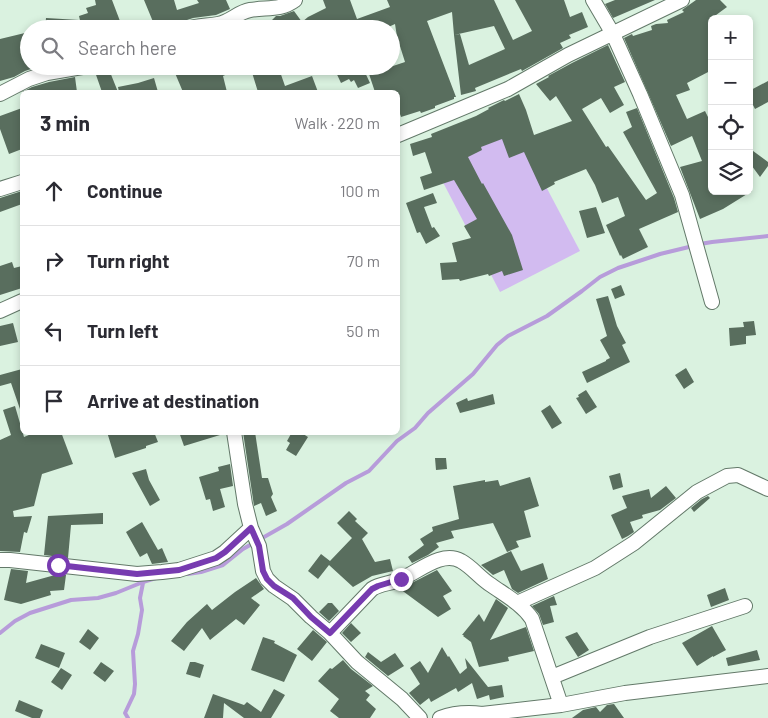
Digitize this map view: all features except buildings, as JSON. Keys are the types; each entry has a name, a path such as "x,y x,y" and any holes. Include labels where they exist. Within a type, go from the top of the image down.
{"street":[{"path":"230,20 245,11 277,8 296,0"},
{"path":"593,0 613,34 682,195 712,302"},
{"path":"400,134 508,89 568,55 682,0"},
{"path":"0,94 40,75"},
{"path":"0,189 20,183"},
{"path":"0,311 20,302"},
{"path":"234,435 245,504 263,571 267,579 274,586 293,598 357,662 402,699 417,717"},
{"path":"517,603 595,568 634,543 697,492 727,476 738,476 768,489"},
{"path":"0,560 137,574 162,572 179,570 216,558 255,536"},
{"path":"330,633 372,589 401,579 430,563 453,558 460,561 488,584 528,612 562,705"},
{"path":"552,677 650,637 745,606"},
{"path":"440,718 452,714 482,714 562,705 625,694 768,676"}],"shaded area":[{"path":"513,124 580,251 500,292 434,165"}],"waterway":[{"path":"700,244 768,236"},
{"path":"188,574 223,565 243,549 287,524 346,483 369,471 397,441 415,428 428,413 473,374 497,345 508,336 547,316 600,277 618,268 660,254 693,246"},
{"path":"0,633 15,621 30,613 71,600 98,598 156,578"},
{"path":"128,718 125,713 134,694 133,651 142,610 140,598 143,583"}],"route":[{"path":"58,565 137,574 179,570 216,558 251,528 259,546 263,571 267,579 274,586 293,598 330,633 372,589 401,579"}]}
